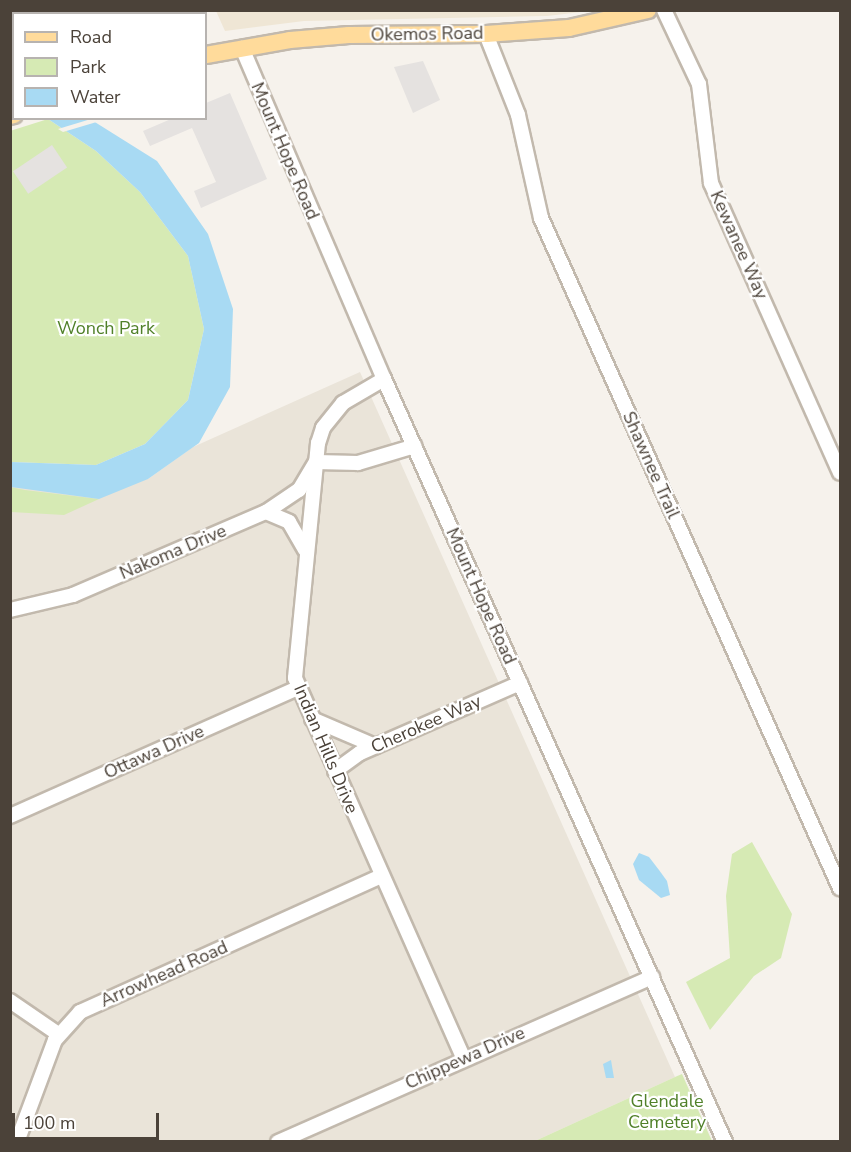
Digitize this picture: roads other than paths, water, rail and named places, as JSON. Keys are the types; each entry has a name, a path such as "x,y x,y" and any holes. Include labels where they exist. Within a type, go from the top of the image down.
{"main road":[{"name":"Okemos Road","path":"207,56 242,48 349,35 486,34 586,26 648,10"}],"street":[{"name":"Kewanee Way","path":"664,10 699,84 711,183 840,473"},
{"name":"Shawnee Trail","path":"486,34 518,115 541,218 840,888"},
{"name":"Mount Hope Road","path":"242,48 384,379 725,1142"},
{"name":"Indian Hills Drive","path":"384,379 337,410 320,436 305,550 295,668 298,688 463,1058"},
{"path":"316,462 358,463 415,446"},
{"name":"Nakoma Drive","path":"10,610 74,595 266,512 299,490 316,462"},
{"path":"266,512 289,522 305,550"},
{"name":"Cherokee Way","path":"335,771 375,746 520,682"},
{"name":"Ottawa Drive","path":"10,816 298,688"},
{"path":"312,719 375,746"},
{"name":"Arrowhead Road","path":"17,1142 58,1034 80,1012 381,876"},
{"name":"Chippewa Drive","path":"278,1142 463,1058 652,977"},
{"path":"10,1001 58,1034"}],"water":[{"path":"50,120 92,120 157,161 208,234 233,309 230,387 199,443 148,479 99,499 11,487 11,462 96,465 145,444 188,400 204,329 188,256 140,192 96,151"},
{"path":"639,853 649,857 659,870 667,881 670,895 661,898 639,880 633,864"},
{"path":"611,1060 614,1078 606,1078 603,1064"}],"park label":[{"name":"Wonch Park","path":"106,328"},
{"name":"Glendale Cemetery","path":"667,1112"}]}
